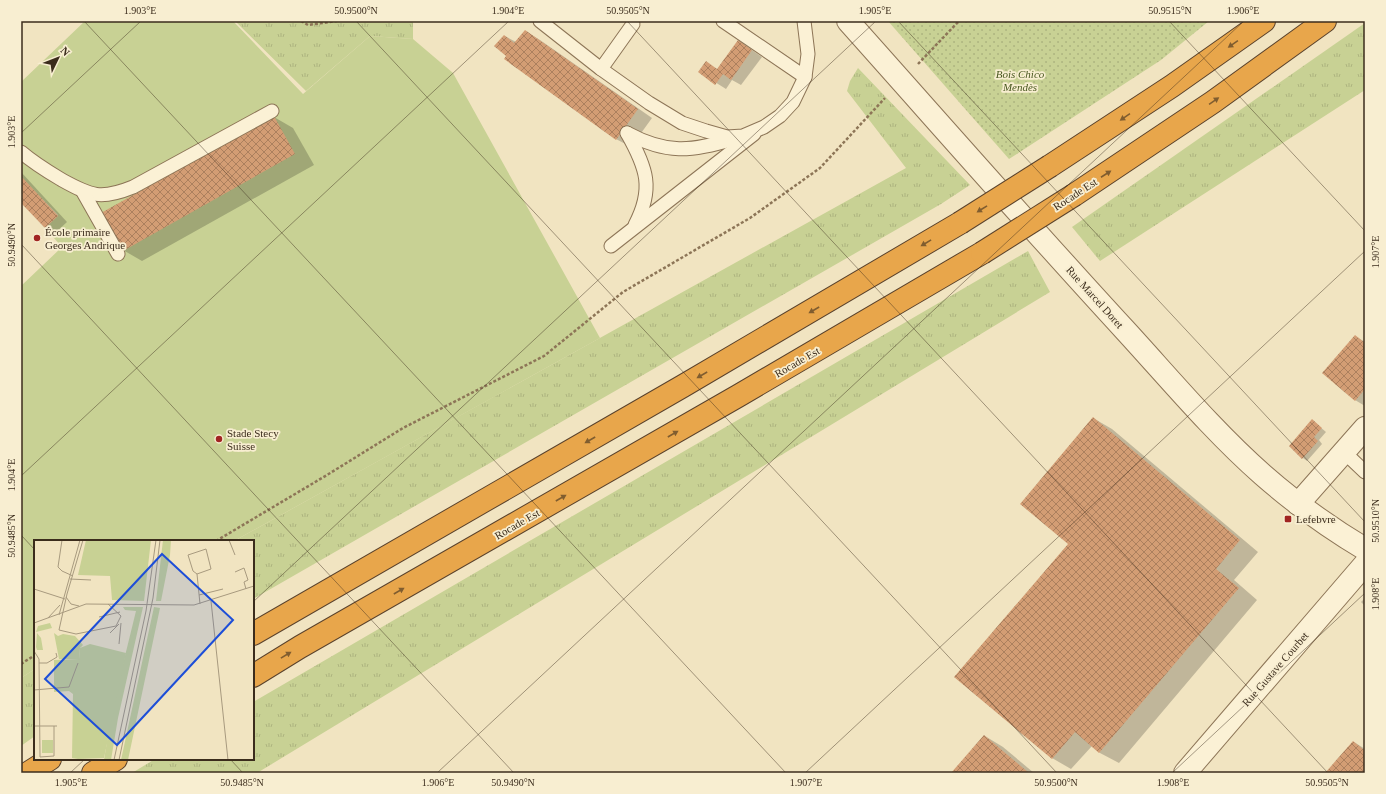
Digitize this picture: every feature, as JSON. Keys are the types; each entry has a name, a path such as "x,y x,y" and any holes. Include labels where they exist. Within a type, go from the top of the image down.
{"highway":[{"path":"254,633 683,386 960,223 1159,94 1264,21"},
{"name":"Rocade Est","path":"254,675 307,643 738,396 982,252 1074,195 1214,102 1325,21"},
{"path":"28,773 48,760"},
{"path":"94,773 114,760"}],"street":[{"name":"Rue Marcel Doret","path":"848,21 1102,305 1218,431 1262,474 1298,504 1365,549"},
{"path":"1298,504 1365,428"},
{"name":"Rue Gustave Courbet","path":"1185,773 1365,564"}],"lane":[{"path":"540,21 601,69 649,103 682,122 727,137 743,136"},
{"path":"723,21 806,77"},
{"path":"611,246 780,116 793,102 806,77 808,54 804,21"},
{"path":"601,69 633,24"},
{"path":"21,152 41,169 83,192 108,195 133,187 272,111"},
{"path":"634,229 645,201 646,187 644,169 638,152 627,133 643,142 681,150 699,148 743,136 764,127"},
{"path":"83,192 118,254"},
{"path":"1344,452 1365,472"}],"path":[{"path":"301,21 308,25 337,21"},
{"path":"218,540 403,428 544,356 623,292 750,218 820,168 959,21"},
{"path":"21,664 34,656"}],"green space":[{"name":"Stade Stecy Suisse","path":"85,21 233,21 303,94 370,36 413,39 453,73 600,338 236,540 34,540 34,670 21,678 21,286 62,247 45,228 58,215 21,177 21,82"},
{"path":"235,21 413,21 413,39 370,36 306,91"},
{"name":"Bois Chico Mendès","path":"888,21 1209,21 1161,60 1009,159"},
{"path":"1365,23 1365,90 1100,261 1072,227"},
{"path":"858,68 970,185 941,204 254,598 254,540 236,540 906,168 847,91 850,81"},
{"path":"1028,251 1050,292 257,773 132,773 153,760 254,760 254,701"},
{"path":"34,670 34,737 21,746 21,678"}],"building":[{"path":"525,30 638,109 616,140 504,59 506,56 494,46 504,35 514,43"},
{"path":"738,40 752,50 731,80 723,74 715,85 698,72 706,61 717,69"},
{"path":"274,116 295,154 123,251 101,213"},
{"path":"21,176 58,216 45,228 21,203"},
{"path":"1355,335 1365,343 1365,389 1355,401 1322,373"},
{"path":"1093,417 1240,540 1216,569 1239,588 1099,753 1075,732 1052,759 954,677 1068,544 1020,504"},
{"path":"1312,419 1322,428 1314,437 1318,441 1302,459 1289,446"},
{"path":"984,735 1029,773 951,773"},
{"path":"1353,741 1364,750 1365,749 1365,773 1325,773"}],"place":[{"name":"École primaire Georges Andrique","path":"37,238"},
{"name":"Stade Stecy Suisse","path":"219,439"},
{"name":"Lefebvre","path":"1288,519"}]}
